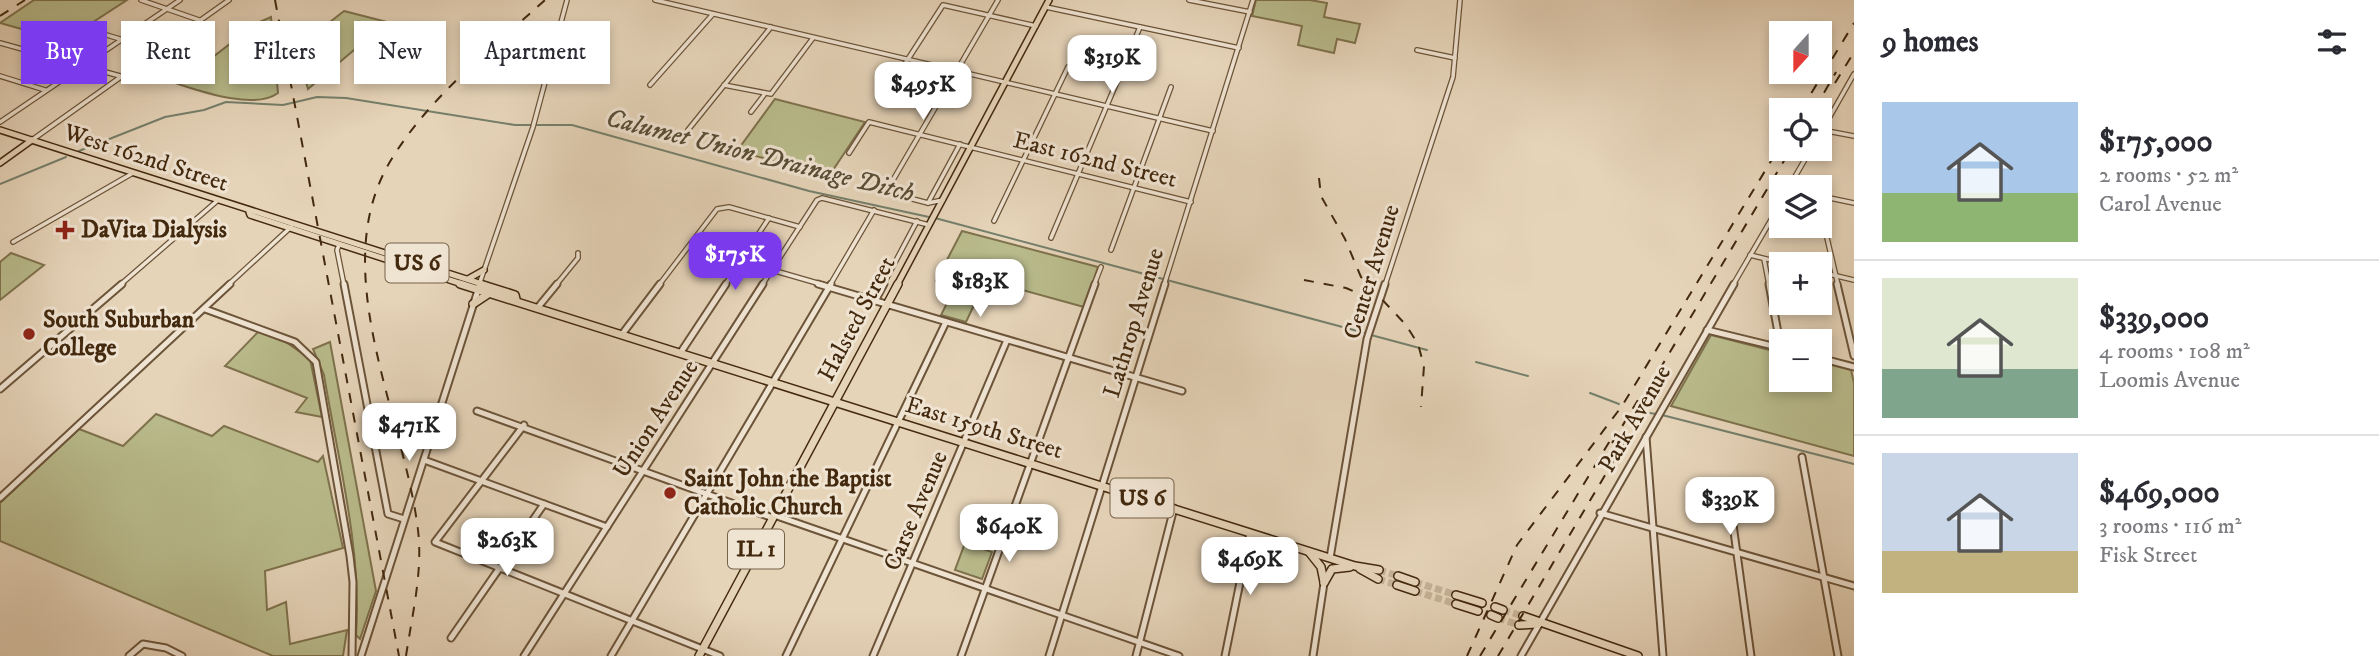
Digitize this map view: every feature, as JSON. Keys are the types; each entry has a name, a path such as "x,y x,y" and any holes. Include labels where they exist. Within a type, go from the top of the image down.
{"main road":[{"name":"Halsted Street","path":"701,653 1049,0"},
{"name":"US 6","path":"0,130 32,140"},
{"path":"0,163 32,140"},
{"name":"West 162nd Street","path":"32,140 249,212 250,215 479,286"},
{"name":"West 162nd Street","path":"341,242 465,279 479,286"},
{"path":"465,279 484,270"},
{"name":"US 6","path":"479,286 491,294 539,306"},
{"name":"US 6","path":"479,286 515,295 516,299"},
{"path":"473,304 479,297 491,294"},
{"name":"East 159th Street","path":"539,306 1378,575"},
{"path":"1308,551 1321,567 1324,583"},
{"path":"1324,583 1332,569 1355,566"},
{"path":"1397,581 1415,586"},
{"path":"1456,599 1480,607"},
{"path":"1523,616 1539,624 1635,655"},
{"path":"1519,625 1539,624"}],"street":[{"path":"141,0 163,10 200,20 229,0"},
{"path":"147,21 180,0"},
{"path":"361,656 484,270 533,126 567,0"},
{"path":"655,0 1213,131"},
{"path":"943,200 928,203 886,192 998,0"},
{"path":"1189,0 1250,12"},
{"name":"Lathrop Avenue","path":"1049,656 1253,0"},
{"name":"Center Avenue","path":"1330,558 1369,330 1449,92 1460,0"},
{"path":"888,90 943,5 1036,26"},
{"path":"1046,7 1239,48"},
{"path":"650,85 713,14"},
{"path":"688,130 771,27"},
{"path":"1051,238 1140,27"},
{"path":"107,35 121,39"},
{"path":"724,85 764,95 771,94 813,38"},
{"path":"107,49 121,39"},
{"path":"2,46 21,50"},
{"path":"1417,50 1455,58"},
{"path":"994,222 1068,67"},
{"path":"107,73 121,77"},
{"path":"1832,113 1854,74"},
{"path":"0,76 46,91"},
{"path":"32,140 121,77"},
{"path":"0,122 56,84"},
{"path":"1111,250 1171,87"},
{"path":"751,112 764,95"},
{"name":"East 162nd Street","path":"849,153 869,122 1191,202"},
{"path":"1832,133 1854,136"},
{"path":"928,203 960,144"},
{"path":"13,242 42,223 105,193 132,173"},
{"name":"Union Avenue","path":"524,656 817,200 822,198 874,210"},
{"path":"1832,198 1854,203"},
{"path":"0,388 217,201"},
{"path":"928,203 936,213"},
{"path":"623,333 714,212 722,208 800,227"},
{"path":"611,656 874,210 929,225"},
{"path":"681,352 769,218"},
{"name":"Halsted Street","path":"875,301 918,221"},
{"name":"Park Avenue","path":"1521,656 1600,513 1769,223"},
{"path":"0,498 292,226"},
{"path":"1827,238 1854,356"},
{"path":"341,242 337,250 388,514 404,519"},
{"path":"539,306 578,258 578,253"},
{"path":"1750,255 1769,260"},
{"path":"1764,259 1777,329"},
{"path":"961,656 1033,463 1101,267"},
{"path":"772,271 1182,391"},
{"path":"1832,274 1854,280"},
{"path":"205,309 296,342 316,362 350,556 353,582 353,656"},
{"path":"786,656 946,322"},
{"path":"1707,330 1769,346"},
{"name":"Carse Avenue","path":"873,656 1007,340"},
{"path":"1832,361 1854,367"},
{"path":"477,411 524,425 706,494 1179,656"},
{"path":"524,425 435,542 632,621 701,653 720,656"},
{"path":"1646,436 1662,656"},
{"path":"1802,457 1839,656"},
{"path":"424,460 607,527"},
{"path":"1728,488 1751,656"},
{"path":"451,638 544,503"},
{"path":"1136,656 1174,508"},
{"path":"1600,513 1854,586"},
{"path":"1224,656 1250,532"},
{"path":"1313,656 1324,583"},
{"path":"129,656 143,644 166,648 182,656"},
{"path":"353,656 364,645"}],"green space":[{"path":"34,0 127,0 95,21 21,21 21,29 0,23"},
{"path":"1256,0 1310,0 1327,3 1324,17 1360,24 1355,43 1337,39 1334,53 1298,45 1302,26 1252,16"},
{"path":"344,11 383,21 354,21 354,50 340,62 340,21 331,21"},
{"path":"229,45 229,84 277,84 278,93 268,98 243,100 178,84 215,84 215,55"},
{"path":"775,99 865,122 829,176 737,151"},
{"path":"962,231 1098,267 1084,307 986,280 966,322 941,315 955,287 936,281"},
{"path":"11,253 44,265 0,300 0,262"},
{"path":"259,331 283,340 310,359 322,417 296,412 307,398 225,366"},
{"path":"1711,335 1769,350 1769,392 1832,392 1832,365 1851,370 1854,383 1854,456 1671,406"},
{"path":"330,342 376,591 360,639 356,635 356,570 348,505 324,375 313,349"},
{"path":"156,414 212,436 224,426 318,462 323,456 343,548 265,571 267,610 286,602 290,644 347,630 343,656 273,656 0,541 0,503 79,429 123,446"},
{"path":"965,543 992,552 982,579 955,570"}],"waterway":[{"name":"Calumet Union Drainage Ditch","path":"79,151 165,117 204,110 226,102 283,105 317,97 346,98 515,125 572,125 809,191 929,217"},
{"name":"Calumet Union Drainage Ditch","path":"0,184 66,157"},
{"name":"Calumet Union Drainage Ditch","path":"935,218 1365,333"},
{"name":"Calumet Union Drainage Ditch","path":"1371,335 1427,350"},
{"name":"Calumet Union Drainage Ditch","path":"1476,362 1528,376"},
{"name":"Calumet Union Drainage Ditch","path":"1590,393 1619,404"},
{"name":"Calumet Union Drainage Ditch","path":"1643,412 1656,414"},
{"name":"Calumet Union Drainage Ditch","path":"1662,415 1854,464"}],"tunnel":[{"path":"1379,570 1398,576"},
{"path":"1378,579 1397,585"},
{"path":"1415,582 1456,595"},
{"path":"1415,591 1456,604"},
{"path":"1503,610 1523,616"},
{"path":"1498,618 1519,625"}],"railway":[{"path":"0,16 25,0"},
{"path":"275,0 399,656"},
{"path":"406,656 419,562 418,530 410,485 374,342 367,294 365,247 373,202 391,160 424,115 462,74 545,0"},
{"path":"1808,98 1854,23"},
{"path":"1835,83 1854,52"},
{"path":"1821,98 1836,72"},
{"path":"1467,656 1517,545 1622,406 1771,161"},
{"path":"1639,404 1784,161"},
{"path":"1319,178 1321,196 1345,239 1361,277 1406,325 1418,344 1424,366 1421,407"},
{"path":"1304,280 1346,288 1374,300"},
{"path":"1612,443 1641,395"},
{"path":"1498,656 1630,433"},
{"path":"1480,656 1614,434"}],"place":[{"name":"DaVita Dialysis","path":"65,230"},
{"name":"South Suburban College","path":"29,334"},
{"name":"Saint John the Baptist Catholic Church","path":"670,493"}]}
